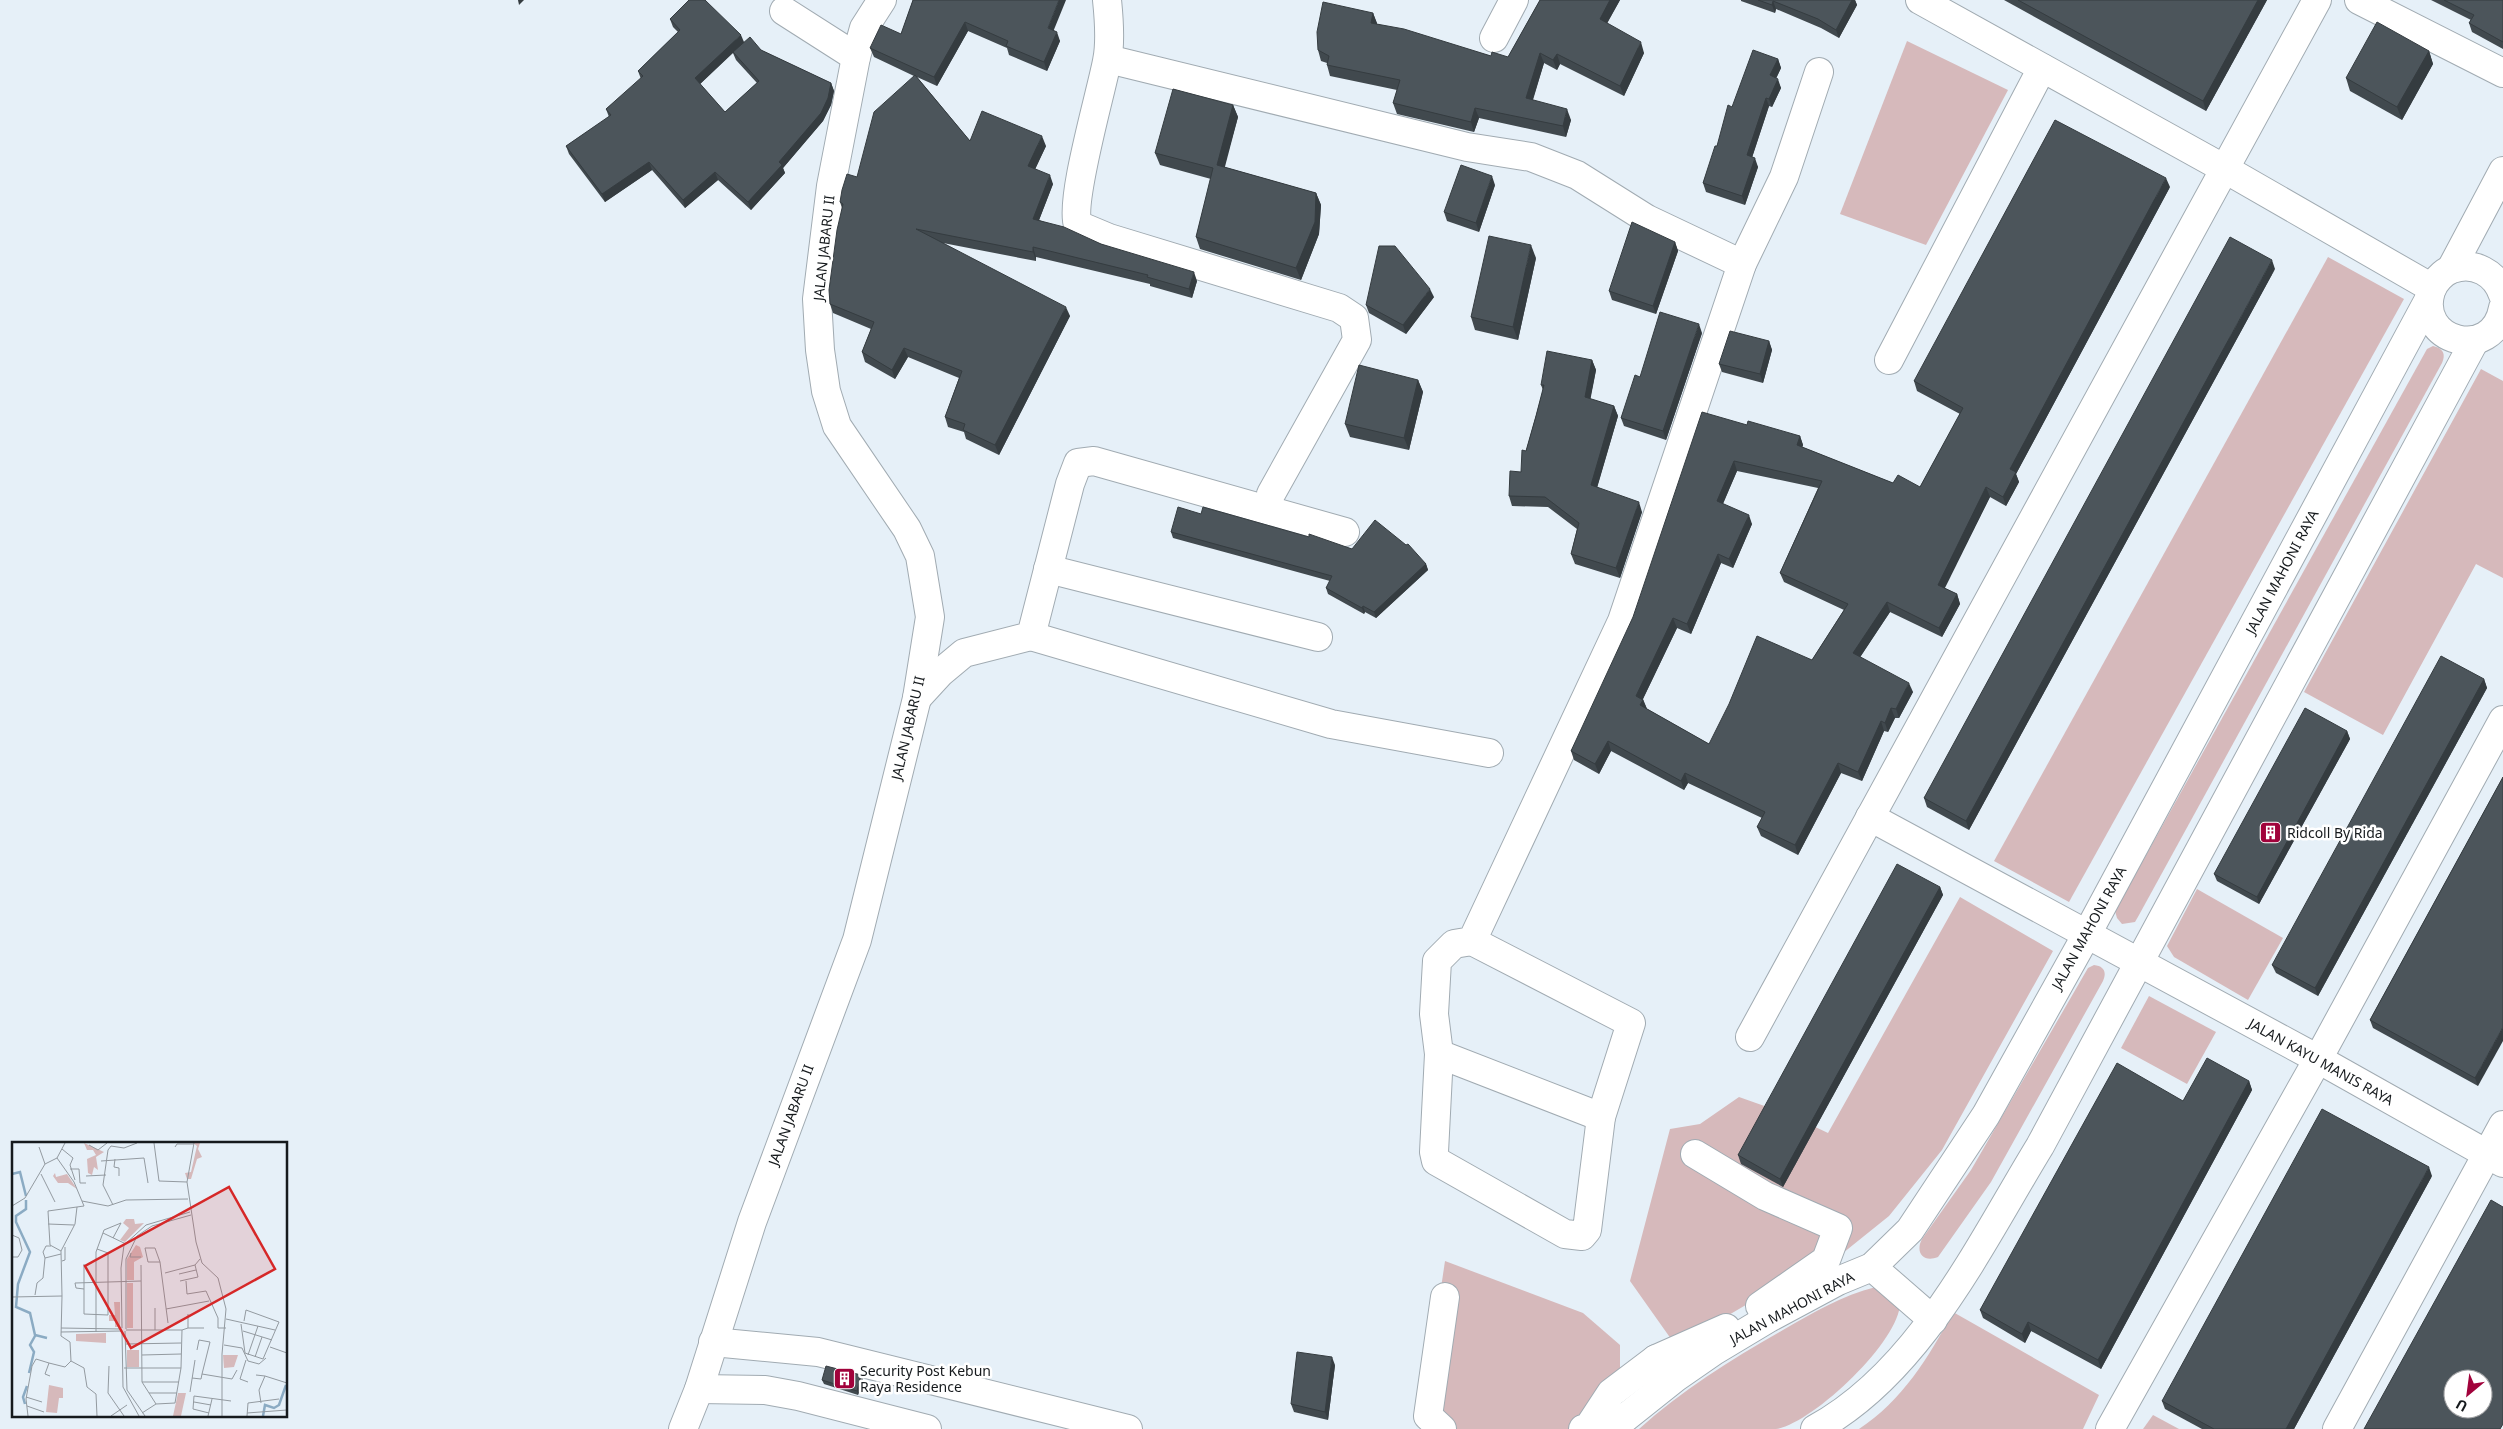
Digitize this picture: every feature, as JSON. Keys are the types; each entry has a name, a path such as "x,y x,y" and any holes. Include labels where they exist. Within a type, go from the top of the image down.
{"street":[{"name":"JALAN JABARU II","path":"683,1429 699,1389 752,1222 857,940 918,698 930,617 920,556 907,529 837,426 826,391 820,350 817,298 831,186 856,57 864,28 882,0"},
{"path":"1107,0 1108,59 1079,190 1075,217 1078,225 1109,238 1339,308 1354,318 1357,340 1271,494"},
{"path":"1494,38 1514,0"},
{"path":"1920,0 2437,286"},
{"path":"1750,1037 2317,0"},
{"path":"2360,0 2503,73"},
{"path":"784,11 856,57"},
{"path":"1108,59 1467,147 1530,158 1577,175 1647,220 1742,264"},
{"path":"1889,360 2042,68"},
{"path":"1472,941 1622,621 1742,264 1784,176 1819,72"},
{"name":"JALAN MAHONI RAYA","path":"1611,1429 1675,1378 1769,1318 1838,1281 1872,1267 1910,1230 1986,1115 2087,934 2437,286 2503,170"},
{"path":"1815,1429 1872,1389 1933,1320 2040,1146 2139,963 2488,340 2501,320 2502,292 2487,272 2469,266 2437,286 2430,314 2437,327 2448,336 2461,341 2488,340"},
{"path":"1031,636 1070,484 1078,463 1094,461 1345,532"},
{"path":"1048,568 1318,638"},
{"path":"918,698 940,673 964,653 1031,636 1331,724 1490,753"},
{"path":"2110,1429 2318,1059 2503,720"},
{"name":"JALAN KAYU MANIS RAYA","path":"1870,817 2318,1059 2495,1158"},
{"path":"1472,941 1631,1023 1601,1117 1587,1230 1582,1236 1565,1234 1436,1161 1434,1152 1439,1054 1434,1014 1437,961 1454,944 1472,941"},
{"path":"1439,1054 1601,1117"},
{"path":"2337,1429 2495,1158 2503,1125"},
{"path":"1583,1429 1588,1428 1611,1393 1656,1359 1730,1326 1826,1260 1838,1228 1765,1196 1695,1154"},
{"path":"1872,1267 1933,1320"},
{"path":"1442,1429 1428,1416 1445,1297"},
{"path":"713,1342 818,1352 1128,1429"},
{"path":"1656,1359 1675,1378"},
{"path":"699,1389 765,1390 798,1396 927,1429"}],"shaded area":[{"path":"1907,41 2008,90 1926,245 1840,214"},
{"path":"2328,257 2404,299 2069,902 1994,861"},
{"path":"2433,346 2443,352 2442,363 2139,915 2135,922 2122,924 2117,918 2115,911 2427,349"},
{"path":"2481,369 2503,381 2503,578 2476,564 2383,735 2304,692"},
{"path":"2197,889 2283,938 2248,1000 2174,957 2167,946"},
{"path":"1960,897 2053,951 1942,1150 1889,1216 1838,1257 1773,1289 1676,1346 1630,1281 1670,1129 1700,1124 1739,1097 1790,1115 1828,1133"},
{"path":"2094,965 2104,970 2103,981 1991,1182 1938,1257 1928,1259 1924,1257 1919,1248 1922,1239 1971,1170 2088,968"},
{"path":"2149,996 2216,1032 2187,1084 2121,1048"},
{"path":"1445,1261 1583,1313 1620,1345 1620,1386 1577,1429 1420,1429"},
{"path":"1876,1287 1900,1303 1896,1319 1886,1338 1870,1358 1831,1397 1811,1413 1792,1424 1776,1429 1639,1429 1672,1401 1745,1352 1828,1305 1863,1290"},
{"path":"1953,1312 2099,1395 2083,1429 1859,1429 1874,1418 1901,1392 1924,1361"},
{"path":"2153,1415 2179,1429 2143,1429"}],"building":[{"path":"689,0 705,0 741,35 695,78 725,112 759,81 733,52 750,37 761,50 831,83 828,98 821,113 779,162 782,165 748,202 715,172 683,200 649,162 602,194 566,146 611,115 606,109 643,76 638,71 680,30 670,19"},
{"path":"913,0 1059,0 1048,28 1057,32 1044,62 1006,46 1008,41 965,22 934,77 870,48 881,25 901,34"},
{"path":"1540,0 1610,0 1600,19 1641,42 1620,86 1557,54 1553,60 1540,53 1526,98 1567,109 1563,126 1475,108 1471,122 1393,103 1400,80 1327,65 1329,56 1318,50 1317,32 1323,2 1373,13 1371,23 1404,29 1491,56 1492,52 1508,57"},
{"path":"1758,0 1852,0 1836,30 1818,19 1773,1 1772,5"},
{"path":"2018,0 2258,0 2203,101"},
{"path":"2444,0 2503,0 2503,42 2469,23 2474,15"},
{"path":"2377,22 2429,51 2397,107 2346,78"},
{"path":"1753,50 1778,59 1770,75 1778,79 1769,99 1766,98 1747,155 1755,158 1742,196 1703,183 1715,146 1717,146 1728,105 1732,107"},
{"path":"915,75 970,141 982,111 1042,136 1028,166 1050,175 1033,219 1064,227 1101,244 1194,272 1189,289 1147,277 1148,275 1033,247 1033,252 916,229 1066,307 995,445 963,430 965,424 945,417 962,371 904,348 892,370 862,352 874,322 830,304 829,290 837,230 843,204 840,202 847,174 857,177 874,112"},
{"path":"1173,89 1233,105 1217,165 1316,193 1315,222 1296,268 1196,237 1213,168 1155,153"},
{"path":"2055,120 2166,178 2010,469 2016,472 2003,497 1986,487 1938,585 1957,594 1939,628 1887,602 1853,653 1909,683 1896,709 1891,708 1885,723 1881,721 1858,772 1838,763 1795,845 1757,827 1765,812 1685,773 1681,781 1608,741 1595,764 1571,751 1633,617 1702,412 1747,425 1748,421 1800,436 1797,445 1893,483 1898,475 1920,487 1963,408 1914,381","holes":["1734,461 1822,481 1780,573 1848,604 1812,660 1757,636 1729,704 1709,744 1640,705 1643,700 1636,696 1673,618 1687,624 1718,554 1729,559 1749,515 1717,501"]},
{"path":"1461,165 1492,176 1476,223 1444,212"},
{"path":"1632,222 1675,242 1653,306 1609,291"},
{"path":"1489,236 1531,245 1513,327 1471,317"},
{"path":"2230,237 2272,260 1966,821 1924,798"},
{"path":"1379,246 1395,246 1430,289 1403,325 1366,305"},
{"path":"1660,312 1699,324 1663,431 1621,418 1635,375 1640,377"},
{"path":"1730,331 1769,341 1760,374 1719,364"},
{"path":"1547,351 1592,360 1585,397 1614,406 1591,485 1639,502 1616,568 1571,554 1579,523 1545,497 1509,496 1510,471 1521,472 1522,450 1526,451 1536,416 1544,385 1541,385"},
{"path":"1359,365 1418,380 1404,438 1345,424"},
{"path":"1178,507 1201,514 1203,507 1309,537 1309,534 1352,549 1375,520 1406,545 1408,544 1426,564 1374,612 1363,606 1362,608 1326,588 1332,576 1171,532"},
{"path":"2441,656 2484,679 2315,988 2272,965"},
{"path":"2305,708 2347,731 2257,897 2214,874"},
{"path":"2503,777 2503,1027 2475,1078 2370,1020"},
{"path":"1897,864 1940,887 1780,1179 1738,1155"},
{"path":"2207,1058 2249,1081 2098,1360 2028,1322 2022,1334 1980,1310 2117,1063 2183,1101"},
{"path":"2322,1109 2429,1167 2286,1429 2214,1429 2162,1401"},
{"path":"2491,1200 2503,1207 2503,1424 2500,1429 2364,1429"},
{"path":"1297,1352 1332,1357 1325,1412 1291,1404"},
{"name":"Security Post Kebun Raya Residence","path":"826,1366 861,1375 857,1391 822,1380"}],"place":[{"name":"Ridcoll By Rida","path":"2271,833"},
{"name":"Security Post Kebun Raya Residence","path":"844,1379"}]}
